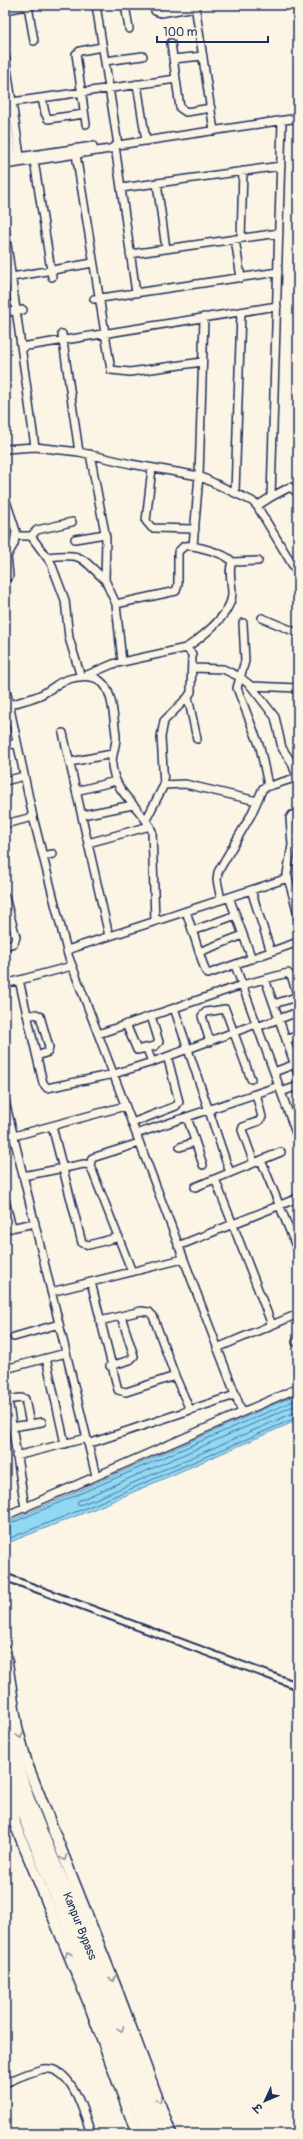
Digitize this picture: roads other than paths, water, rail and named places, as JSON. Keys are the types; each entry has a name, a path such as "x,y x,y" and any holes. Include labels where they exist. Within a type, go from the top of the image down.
{"highway":[{"name":"Kanpur Bypass","path":"5,1717 17,1768 28,1802 107,1993 160,2134"},
{"name":"Kanpur Bypass","path":"5,1759 23,1811 98,1998 149,2134"}],"main road":[{"path":"5,1650 17,1727 27,1764 115,1985 171,2134"},
{"path":"5,1791 15,1824 90,2006 138,2134"}],"street":[{"path":"5,10 30,5 34,41"},
{"path":"96,5 109,88 136,293"},
{"path":"125,5 129,29"},
{"path":"153,5 155,11 161,13 196,6 214,131"},
{"path":"171,43 179,105 182,111 211,108"},
{"path":"86,124 80,93 76,54 80,51 102,47"},
{"path":"5,55 7,103 17,158"},
{"path":"104,61 143,56"},
{"path":"173,59 203,56"},
{"path":"7,103 176,79"},
{"path":"137,84 146,141"},
{"path":"42,98 45,113 48,119 84,114"},
{"path":"5,158 34,160 110,144 116,146 298,118"},
{"path":"271,497 282,121"},
{"path":"5,165 17,158 76,151"},
{"path":"76,151 97,299 106,333 111,370 130,372 202,362"},
{"path":"34,160 52,274"},
{"path":"121,188 281,166"},
{"path":"241,278 238,239 243,171"},
{"path":"157,183 166,249"},
{"path":"5,230 12,277 20,310 21,347 34,447"},
{"path":"130,254 279,233"},
{"path":"12,277 52,274 93,263"},
{"path":"97,299 278,272"},
{"path":"21,347 62,337 106,333 277,306"},
{"path":"5,312 20,310"},
{"path":"235,492 241,312"},
{"path":"193,546 199,476 204,318"},
{"path":"62,337 79,452"},
{"path":"5,449 34,447 79,452 152,468 199,476 246,497 257,506 298,574"},
{"path":"90,454 105,534 105,580"},
{"path":"152,468 146,521 152,528 195,529"},
{"path":"257,506 290,487 298,493"},
{"path":"5,498 15,524 16,536 7,553 9,573 5,579"},
{"path":"31,536 36,530 72,522"},
{"path":"75,539 105,534"},
{"path":"16,536 31,536"},
{"path":"31,536 47,557 55,572 65,600 69,638 84,676"},
{"path":"116,604 176,591 178,585 178,552 184,546 193,546 226,556 232,562 258,561"},
{"path":"47,557 72,554 80,556 105,580 116,604 122,662"},
{"path":"7,706 40,695 64,681 84,676 122,662 186,648 211,628 229,605 232,594 230,567 232,562"},
{"path":"262,618 298,633"},
{"path":"243,623 245,655 237,688 260,747 268,785"},
{"path":"146,820 164,785 162,728 168,716 188,697 191,692 192,654 186,648"},
{"path":"192,668 217,667 240,677 252,686 274,717 282,748 292,763 298,777 268,785 263,788 218,872 217,880 221,900"},
{"path":"84,676 98,678 108,692 116,736 112,754 112,771 116,781 146,820 152,831 155,921"},
{"path":"5,686 7,706 17,743 33,817 72,966 242,1412"},
{"path":"252,686 298,688"},
{"path":"188,697 197,739"},
{"path":"63,733 109,936"},
{"path":"5,746 17,743"},
{"path":"70,762 112,754"},
{"path":"5,781 24,776"},
{"path":"76,790 116,781"},
{"path":"164,785 185,784 257,801"},
{"path":"82,816 133,805"},
{"path":"298,813 292,815 290,818 292,844 288,878 298,914"},
{"path":"5,824 33,817"},
{"path":"88,843 150,826"},
{"path":"43,856 53,854"},
{"path":"67,950 288,878"},
{"path":"251,890 271,952"},
{"path":"5,896 16,937 14,942 5,946"},
{"path":"229,897 252,959"},
{"path":"186,911 205,970 208,974 298,942"},
{"path":"192,931 236,915"},
{"path":"199,952 243,935"},
{"path":"235,965 298,1136"},
{"path":"5,984 72,966"},
{"path":"98,1034 242,986 288,973 297,994 293,998 274,1004"},
{"path":"265,979 296,1064 298,1074"},
{"path":"19,980 37,1056 44,1083 47,1088 114,1074 298,1012"},
{"path":"174,1008 230,1173"},
{"path":"210,1042 202,1018 206,1012 225,1009 251,1079"},
{"path":"28,1016 36,1014 40,1016 49,1047 48,1052 37,1056"},
{"path":"126,1024 137,1050 147,1049 159,1042 151,1016"},
{"path":"286,1040 298,1035"},
{"path":"147,1049 152,1062"},
{"path":"132,1123 178,1105 177,1090 168,1058 166,1057"},
{"path":"274,1072 296,1064"},
{"path":"136,1134 209,1111 256,1094 298,1086"},
{"path":"254,1163 242,1130 243,1127 258,1121 262,1117 256,1094"},
{"path":"5,1101 96,1476"},
{"path":"14,1136 125,1106"},
{"path":"187,1117 203,1165"},
{"path":"52,1126 82,1243 89,1245 119,1237"},
{"path":"180,1147 195,1142"},
{"path":"132,1272 90,1165 92,1158 139,1143"},
{"path":"195,1187 281,1152"},
{"path":"261,1160 298,1249"},
{"path":"23,1176 84,1164 90,1165"},
{"path":"214,1179 272,1325"},
{"path":"178,1246 298,1198"},
{"path":"5,1200 8,1228 35,1223"},
{"path":"51,1292 183,1259"},
{"path":"91,1282 115,1386 121,1392 175,1376"},
{"path":"100,1321 140,1311 149,1312 153,1316 175,1376 190,1410"},
{"path":"217,1348 298,1314"},
{"path":"110,1366 130,1360 134,1356 121,1316"},
{"path":"14,1337 59,1324"},
{"path":"5,1369 66,1353"},
{"path":"46,1358 65,1444"},
{"path":"5,1380 25,1508"},
{"path":"5,1516 298,1388"},
{"path":"16,1456 65,1444 88,1441 235,1395"},
{"path":"8,1400 20,1398 25,1399 30,1424"},
{"path":"12,1427 42,1422"},
{"path":"5,2083 45,2069 60,2072 70,2083 91,2134"}],"water":[{"path":"298,1394 298,1420 99,1507 5,1544 5,1523"}],"railway":[{"path":"5,1573 298,1682"},
{"path":"5,1581 298,1690"}]}
